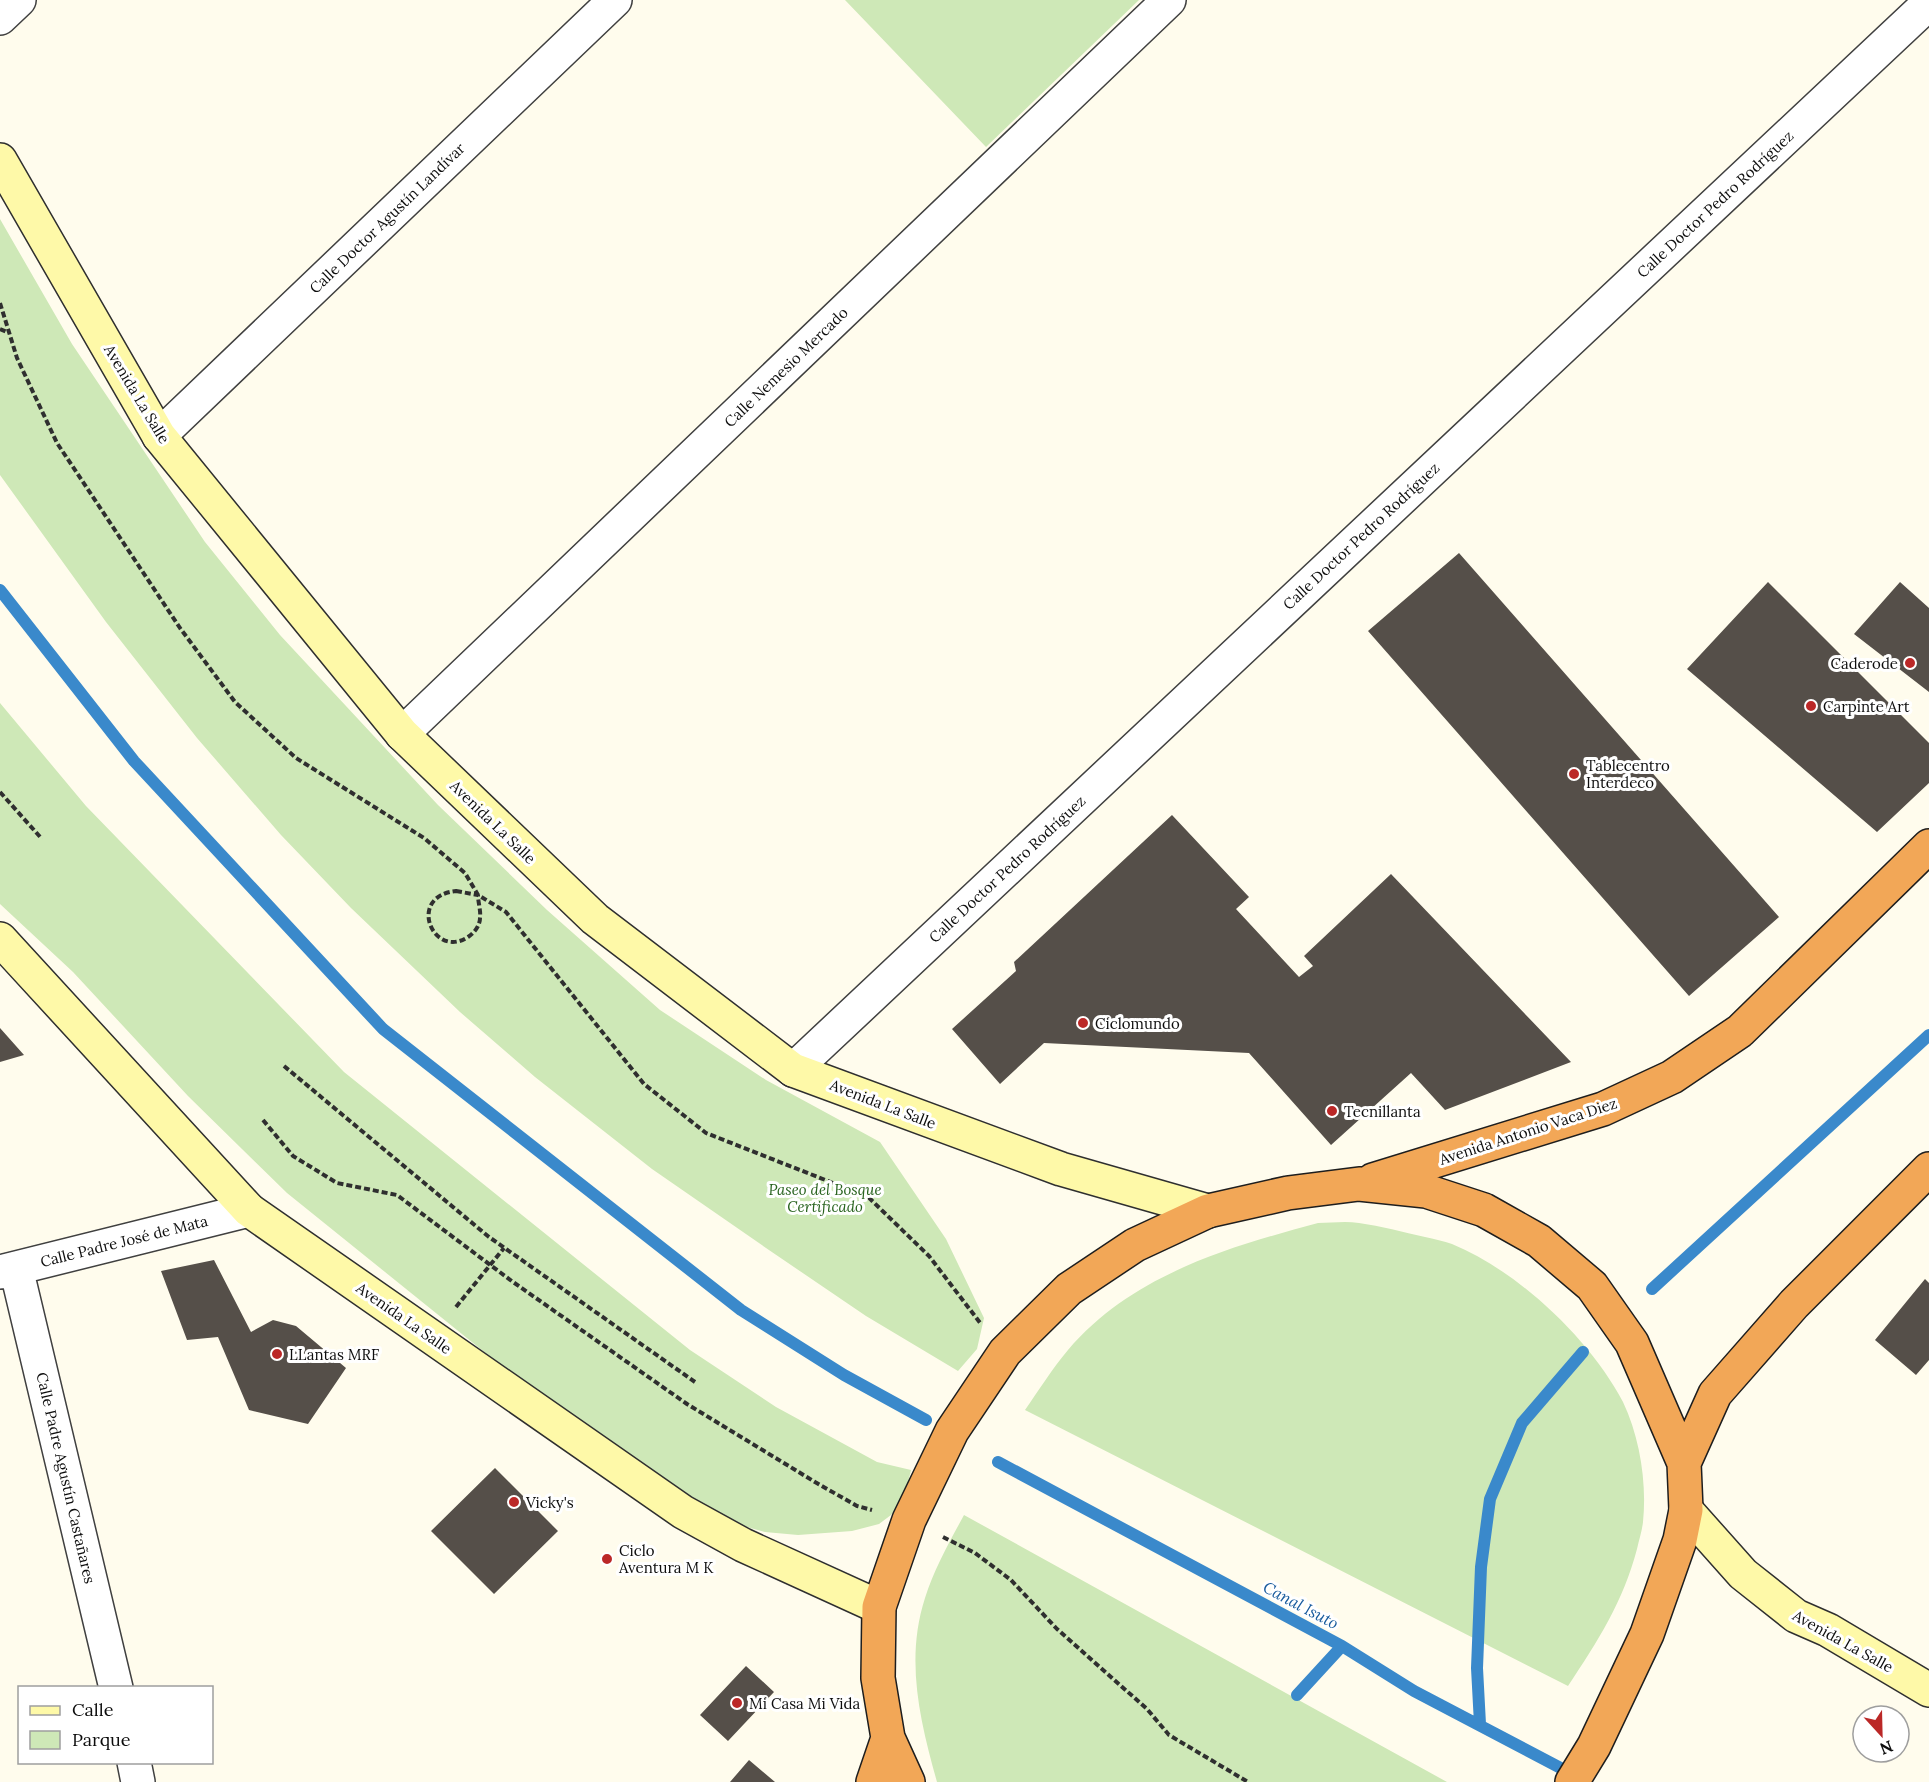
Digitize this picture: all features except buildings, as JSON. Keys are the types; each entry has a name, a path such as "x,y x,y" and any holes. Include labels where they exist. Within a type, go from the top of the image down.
{"highway":[{"name":"Avenida Antonio Vaca Diez","path":"1359,1184 1603,1109 1672,1077 1740,1031 1929,846"},
{"path":"1684,1463 1715,1394 1794,1304 1929,1168"},
{"path":"908,1782 888,1738 878,1678 879,1606 909,1520 952,1431 1005,1352 1069,1289 1135,1245 1208,1211 1288,1193 1359,1184 1426,1191 1484,1210 1539,1241 1592,1286 1632,1343 1684,1463 1686,1510 1680,1540 1647,1634 1594,1746 1572,1782"},
{"path":"873,1782 888,1738"}],"main road":[{"name":"Avenida La Salle","path":"0,160 159,436 402,734 595,919 793,1070 1061,1169 1208,1211"},
{"name":"Avenida La Salle","path":"0,939 249,1210 683,1512 743,1545 879,1606"},
{"name":"Avenida La Salle","path":"1686,1510 1743,1574 1796,1616 1828,1630 1929,1690"}],"street":[{"path":"0,18 19,0"},
{"name":"Calle Doctor Agustín Landívar","path":"159,436 615,0"},
{"name":"Calle Nemesio Mercado","path":"402,734 1169,0"},
{"name":"Calle Doctor Pedro Rodríguez","path":"793,1070 1929,3"},
{"name":"Calle Padre José de Mata","path":"8,1270 249,1210"},
{"name":"Calle Padre Agustín Castañares","path":"8,1270 115,1686"},
{"path":"134,1764 138,1782"}],"path":[{"path":"0,303 17,358 57,443 180,628 235,702 296,758 424,838 465,873 478,895 480,918 477,928 471,936 462,941 443,940 434,933 428,915 431,905 445,892 456,891 478,895 506,912 644,1084 706,1133 780,1164 862,1191 929,1256 1005,1352"},
{"path":"0,328 9,333"},
{"path":"0,792 42,839"},
{"path":"284,1066 489,1237 695,1382"},
{"path":"263,1120 293,1156 337,1183 397,1195 491,1265 678,1397 786,1464 857,1506 909,1520 975,1553 1011,1580 1057,1629 1147,1709 1169,1735 1248,1782"},
{"path":"430,1336 504,1248"}],"green space":[{"path":"845,0 1139,0 986,147"},
{"name":"Paseo del Bosque Certificado","path":"0,219 72,344 205,542 280,635 438,805 547,910 660,1010 766,1080 880,1142 946,1239 984,1318 977,1349 958,1371 866,1316 652,1169 535,1077 460,1012 351,908 281,835 197,738 106,622 0,475"},
{"path":"0,703 86,806 344,1072 690,1350 776,1407 877,1462 911,1470 905,1495 891,1515 879,1524 852,1531 798,1535 765,1532 736,1524 718,1515 519,1380 287,1193 188,1096 73,972 0,904"},
{"path":"1354,1222 1384,1227 1446,1242 1477,1256 1526,1289 1572,1331 1609,1378 1623,1402 1634,1430 1641,1461 1644,1492 1642,1529 1625,1586 1617,1604 1568,1686 1025,1410 1068,1350 1093,1324 1121,1302 1151,1283 1215,1254 1318,1223"},
{"path":"964,1515 1447,1782 937,1782 920,1713 916,1644 919,1621 929,1587"}],"waterway":[{"path":"0,590 134,761 383,1029 741,1310 844,1375 926,1420"},
{"path":"1652,1289 1929,1035"},
{"path":"1480,1724 1477,1668 1481,1567 1490,1499 1522,1423 1583,1352"},
{"name":"Canal Isuto","path":"998,1462 1342,1646 1414,1691 1574,1775"},
{"path":"1297,1695 1342,1646"}],"place":[{"name":"Caderode","path":"1910,663"},
{"name":"Carpinte Art","path":"1811,706"},
{"name":"Tablecentro Interdeco","path":"1574,774"},
{"name":"Ciclomundo","path":"1083,1023"},
{"name":"Tecnillanta","path":"1332,1111"},
{"name":"LLantas MRF","path":"277,1354"},
{"name":"Vicky's","path":"514,1502"},
{"name":"Ciclo Aventura M K","path":"607,1559"},
{"name":"Mi Casa Mi Vida","path":"737,1703"}]}
